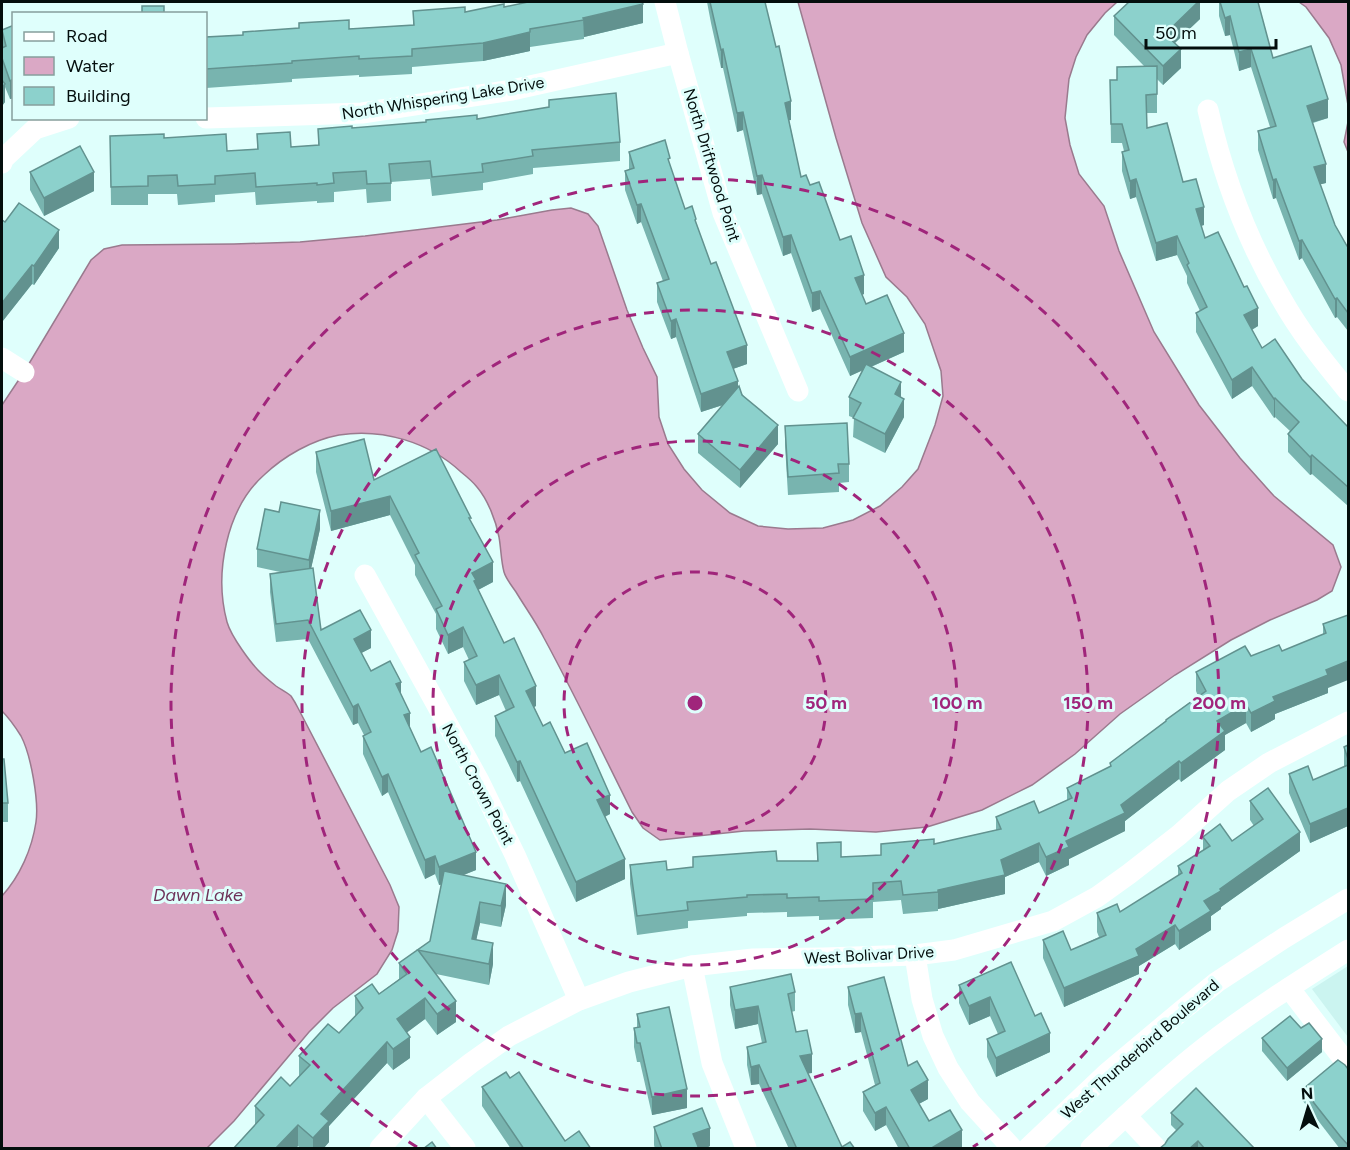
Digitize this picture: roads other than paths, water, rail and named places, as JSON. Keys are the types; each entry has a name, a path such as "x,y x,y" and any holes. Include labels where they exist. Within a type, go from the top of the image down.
{"street":[{"name":"North Driftwood Point","path":"665,2 723,213 798,391"},
{"name":"North Whispering Lake Drive","path":"207,118 362,113 512,90 678,53"},
{"path":"1208,110 1217,148 1252,243 1281,298 1314,349 1348,391"},
{"path":"2,163 3,159 35,129 63,120"},
{"path":"2,357 24,372"},
{"name":"North Crown Point","path":"365,575 479,781 515,855 579,1000"},
{"name":"West Bolivar Drive","path":"380,1149 426,1098 509,1036 579,1000 629,982 692,966 753,959 915,955 954,950 1053,921 1097,897 1129,874 1179,835 1228,791 1260,769 1348,722"},
{"name":"West Thunderbird Boulevard","path":"1028,1149 1106,1074 1216,982 1348,899"},
{"path":"1091,1149 1203,1049 1260,1006 1348,950"},
{"path":"915,955 922,999 933,1036 948,1068 969,1102 1012,1149"},
{"path":"692,966 712,1063 746,1149"},
{"path":"1289,988 1348,1065"},
{"path":"426,1098 465,1149"},
{"path":"1126,1116 1156,1149"}],"water":[{"name":"Dawn Lake","path":"798,2 1117,2 1087,35 1076,57 1069,79 1065,118 1079,174 1104,206 1119,251 1154,332 1199,405 1240,458 1274,496 1333,545 1341,567 1332,591 1231,640 1175,675 1120,714 1075,754 1032,785 982,810 927,827 876,832 810,829 744,831 660,840 643,828 632,812 541,632 506,577 494,518 485,498 475,485 448,462 420,445 388,436 355,433 329,437 309,445 280,461 264,475 240,506 226,543 223,563 223,603 229,628 247,657 264,676 291,696 390,885 399,907 398,931 392,950 377,974 333,1008 309,1032 234,1121 207,1148 2,1148 2,896 24,862 34,832 37,813 33,778 25,744 2,711 2,405 91,260 104,249 122,245 300,242 497,220 571,208 588,214 598,226 627,310 657,377 659,417 668,444 684,469 702,490 730,513 758,526 788,529 823,528 853,520 880,506 918,469 935,425 943,396 941,371 925,324 907,297 886,277 862,223"},
{"path":"1299,2 1348,2 1348,105 1341,65 1329,38 1306,7"},
{"path":"1348,122 1348,152 1344,142"}]}
